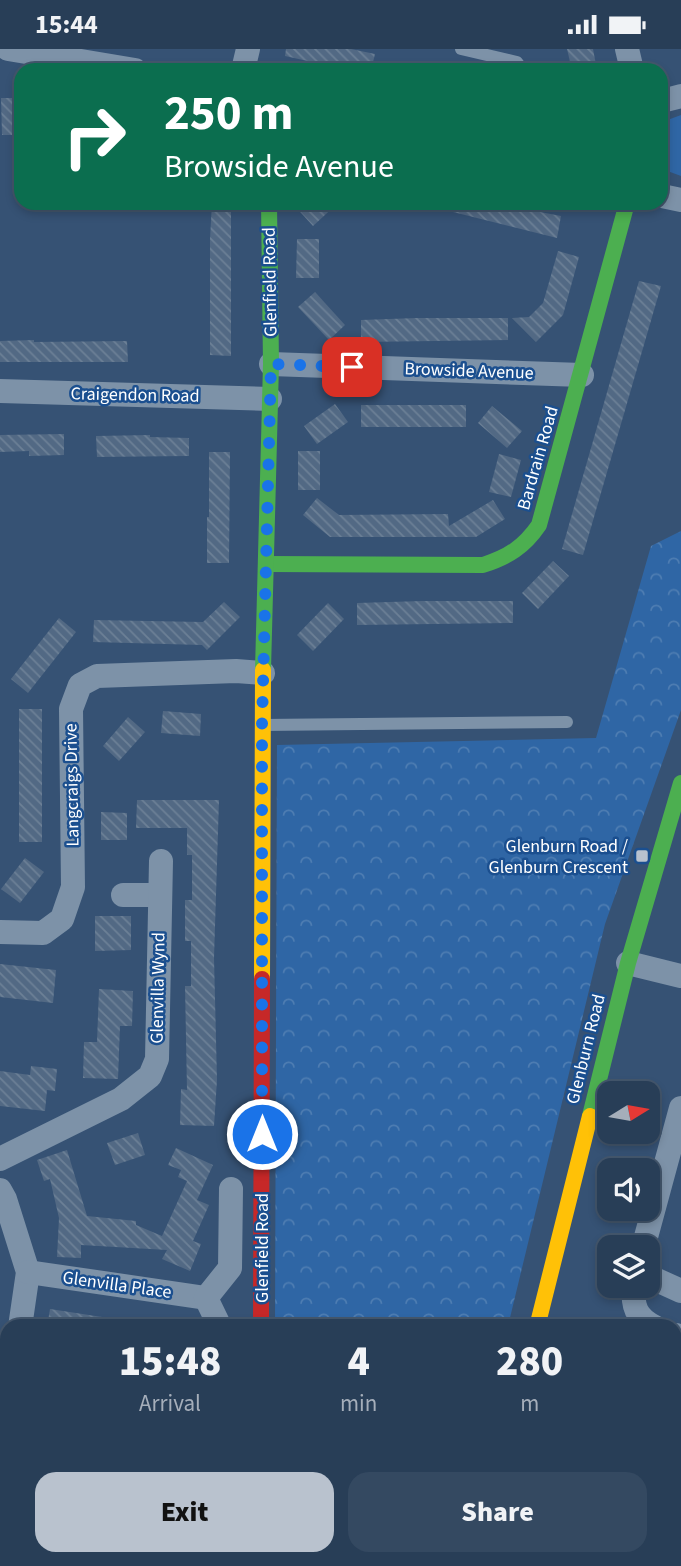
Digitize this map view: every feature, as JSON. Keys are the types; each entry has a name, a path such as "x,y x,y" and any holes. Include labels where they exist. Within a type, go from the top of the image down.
{"street":[{"path":"8,49 93,63"},
{"name":"Glenfield Road","path":"261,1319 262,725 271,364 269,210"},
{"name":"Bardrain Road","path":"266,564 482,565 503,559 525,545 539,525 626,210"},
{"name":"Browside Avenue","path":"271,364 582,375"},
{"name":"Craigendon Road","path":"0,391 270,399"},
{"name":"Langcraigs Drive","path":"0,932 43,933 62,919 73,887 71,709 80,685 97,676 236,671 263,673"},
{"name":"Glenburn Road","path":"539,1319 628,963 681,783"},
{"name":"Glenvilla Wynd","path":"0,1159 121,1099 150,1076 157,1059 161,861"},
{"path":"123,895 160,895"},
{"path":"628,963 681,976"},
{"path":"647,1235 681,1108"},
{"path":"216,1319 206,1298 230,1268 231,1189"},
{"path":"0,1190 28,1272 21,1319"},
{"name":"Glenvilla Place","path":"28,1272 206,1298"},
{"path":"660,1281 681,1291"},
{"path":"633,1298 637,1315 643,1319"}],"lane":[{"path":"461,49 518,63"},
{"path":"262,725 568,722"}],"green space":[{"path":"681,115 681,176 668,171 668,120"},
{"path":"681,531 681,710 605,924 510,1319 275,1319 277,745 596,738 651,546"}],"building":[{"path":"286,49 351,49 375,54 373,63 316,63 285,56"},
{"path":"567,49 593,49 596,63 570,63"},
{"path":"1,98 14,98 14,135 2,135"},
{"path":"212,210 231,210 231,356 210,355"},
{"path":"298,210 330,210 313,226"},
{"path":"445,210 530,210 561,216 557,238"},
{"path":"297,239 319,239 319,278 296,278"},
{"path":"558,251 579,257 563,315 536,342 512,318 529,317 543,303"},
{"path":"639,281 661,286 583,555 562,549"},
{"path":"315,292 345,325 329,340 298,307"},
{"path":"508,318 508,340 361,342 361,320"},
{"path":"0,341 127,341 128,362 0,362"},
{"path":"335,404 348,422 317,444 304,426"},
{"path":"361,405 466,405 466,427 361,427"},
{"path":"492,406 522,431 507,448 478,423"},
{"path":"64,434 64,455 29,456 29,451 0,452 0,435"},
{"path":"150,435 189,438 189,456 97,457 96,436"},
{"path":"298,451 320,451 320,490 298,490"},
{"path":"209,452 230,452 229,563 207,563"},
{"path":"499,454 521,460 511,497 489,492"},
{"path":"317,498 339,515 448,514 449,526 493,500 505,519 476,537 330,537 303,515"},
{"path":"553,561 569,576 538,609 522,593"},
{"path":"513,601 513,623 357,625 357,603"},
{"path":"224,602 240,617 207,650 202,645 93,642 94,620 203,622"},
{"path":"328,603 344,619 313,651 297,635"},
{"path":"59,618 76,632 28,693 11,679"},
{"path":"19,709 42,709 42,842 19,842"},
{"path":"163,711 201,714 200,736 161,733"},
{"path":"128,717 145,732 119,761 103,746"},
{"path":"137,800 219,800 214,958 217,1080 214,1126 180,1125 181,1089 187,1090 185,986 191,986 191,941 185,941 185,900 192,900 192,855 187,855 187,828 136,828"},
{"path":"101,812 127,813 127,840 101,840"},
{"path":"25,858 44,872 20,903 1,889"},
{"path":"95,916 131,916 131,950 95,951"},
{"path":"0,964 56,970 53,1003 0,997"},
{"path":"99,989 133,991 132,1026 120,1026 118,1079 83,1078 84,1042 97,1042"},
{"path":"31,1066 57,1069 55,1091 47,1090 45,1111 0,1106 0,1071 30,1075"},
{"path":"138,1133 145,1155 115,1165 107,1143"},
{"path":"176,1148 213,1165 197,1200 209,1205 193,1241 201,1244 190,1271 162,1259 167,1250 81,1245 81,1258 57,1257 59,1218 50,1179 44,1181 37,1160 67,1150 87,1216 136,1221 136,1225 162,1236 187,1181 178,1177 181,1170 168,1165"},
{"path":"50,1309 102,1317 102,1319 48,1319"}],"traffic: fast":[{"path":"263,670 271,364 269,210"},
{"path":"266,564 483,565 508,555 521,545 539,525 625,210"},
{"path":"590,1116 628,963 681,783"}],"traffic: slow":[{"path":"262,979 263,670"},
{"path":"539,1319 590,1116"}],"traffic: jam":[{"path":"261,1319 262,979"}],"place":[{"name":"Glenburn Road / Glenburn Crescent","path":"642,856"}],"route":[{"path":"262,1134 262,725 271,364 352,367"}]}
